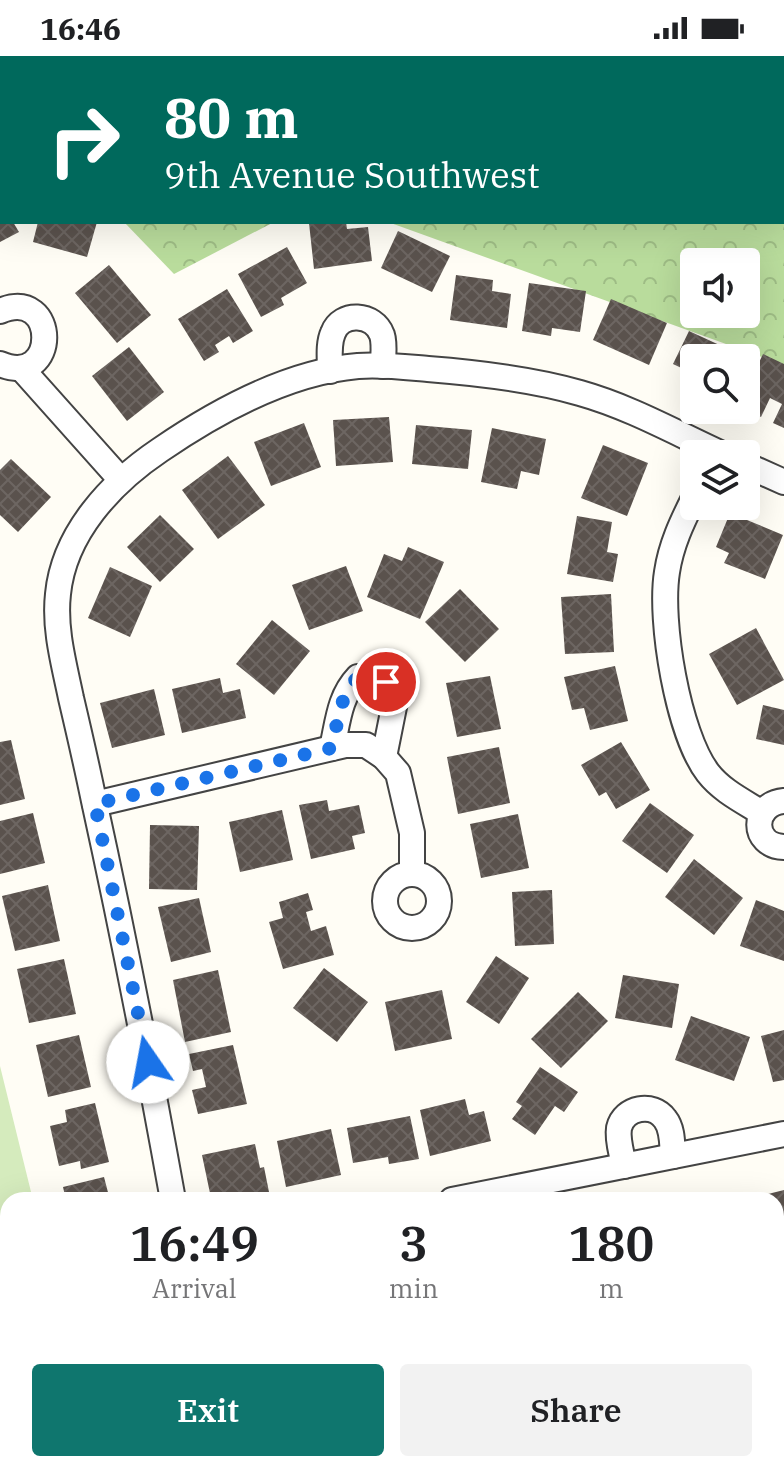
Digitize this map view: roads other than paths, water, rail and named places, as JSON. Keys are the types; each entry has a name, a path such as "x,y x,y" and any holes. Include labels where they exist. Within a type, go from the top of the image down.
{"street":[{"path":"0,311 12,307 32,312 44,328 46,338 39,357 31,364 11,366"},
{"path":"330,371 332,334 344,320 353,317 371,321 382,335 383,366"},
{"path":"11,366 121,480"},
{"path":"172,1192 151,1076 57,620 61,573 72,544 86,522 121,480 148,458 235,404 296,379 358,366 444,370 581,393 690,440"},
{"path":"760,471 784,482"},
{"path":"683,520 666,573 665,611 667,645 685,724 708,773 725,789 773,807 759,821 760,830 770,845 784,847"},
{"path":"332,748 349,687 358,677 373,676 394,688 396,697 384,757"},
{"path":"95,804 345,745 366,745 384,757 398,773 412,833 412,874"},
{"path":"624,1166 619,1130 628,1114 644,1108 661,1114 670,1129 673,1156"},
{"path":"492,1192 784,1134"}]}
